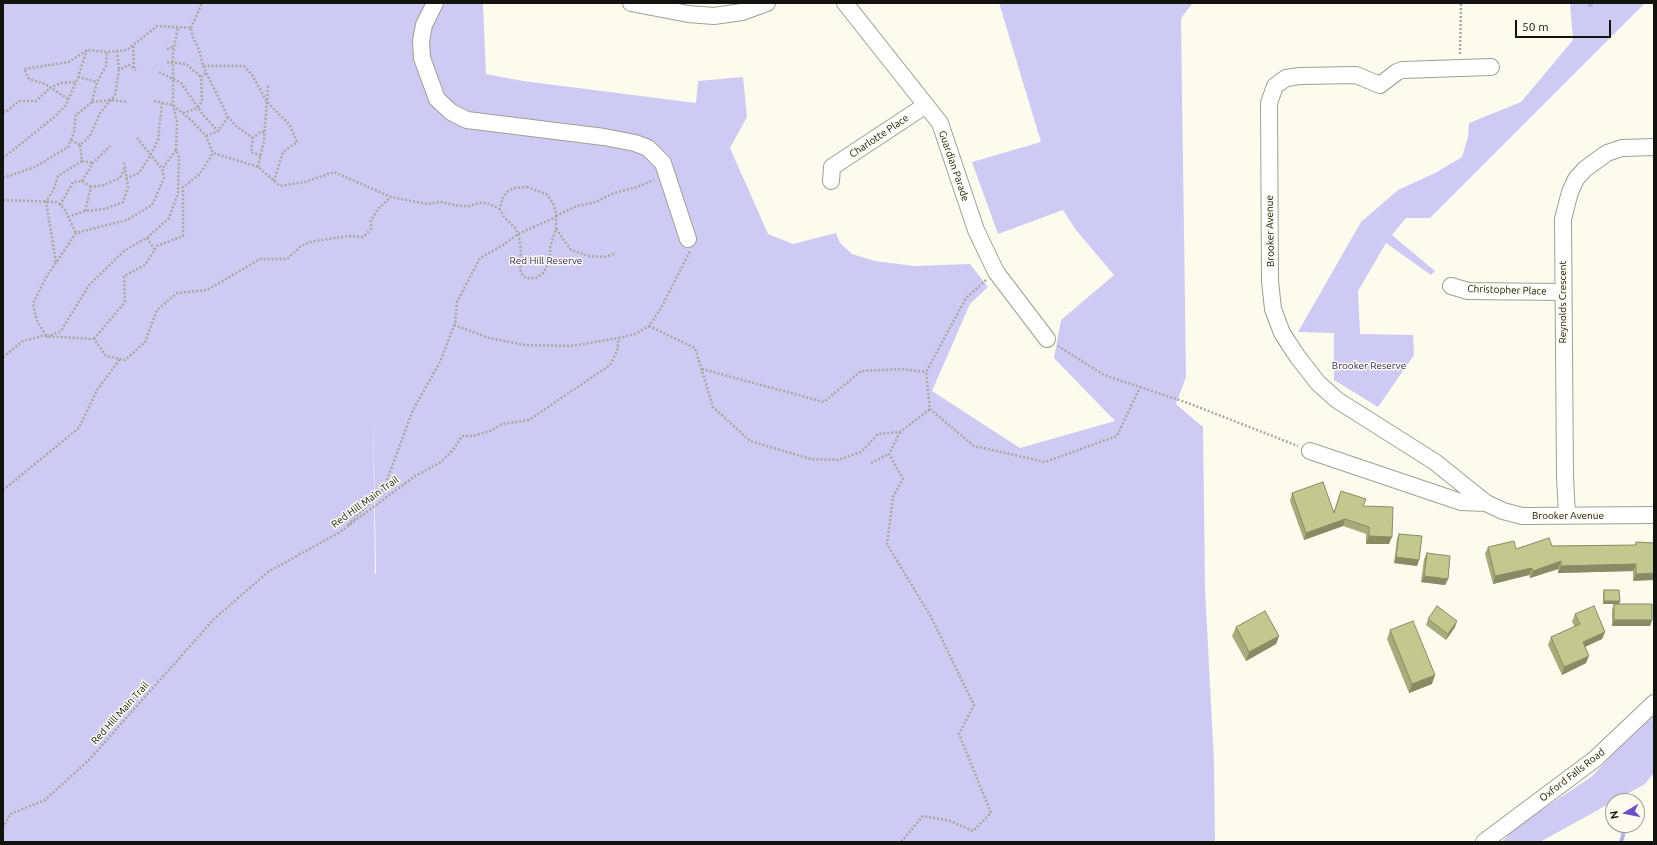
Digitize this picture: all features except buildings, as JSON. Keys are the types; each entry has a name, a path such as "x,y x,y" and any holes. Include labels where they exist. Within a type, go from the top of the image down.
{"street":[{"path":"435,3 424,25 421,41 422,58 437,99 451,112 467,120 604,137 635,143 648,148 663,163 688,239"},
{"path":"631,3 688,14 714,16 742,12 767,3"},
{"name":"Guardian Parade","path":"845,3 940,123 976,230 996,272 1047,339"},
{"name":"Brooker Avenue","path":"1491,67 1402,70 1380,85 1356,75 1300,76 1286,78 1275,86 1269,103 1270,281 1272,309 1282,333 1297,356 1318,382 1337,400 1435,462 1486,503 1503,511 1522,516 1654,515"},
{"name":"Charlotte Place","path":"827,170 926,105"},
{"name":"Reynolds Crescent","path":"1567,515 1565,477 1563,219 1570,192 1576,179 1585,169 1607,153 1622,148 1654,147"},
{"name":"Christopher Place","path":"1450,286 1468,291 1563,292"},
{"name":"Brooker Avenue","path":"1310,451 1461,502 1486,503"},
{"name":"Oxford Falls Road","path":"1484,842 1595,759 1654,702"}],"path":[{"path":"202,3 191,28 203,66 228,117 236,126 253,138"},
{"path":"1460,69 1461,3"},
{"path":"68,99 45,84 29,79 24,69 69,62 87,50 107,52 127,50 157,26 191,28"},
{"path":"47,336 61,331 89,285 124,251 146,238 169,218 178,193 179,157 176,150 177,121 173,105 175,46 178,27"},
{"path":"119,70 129,65 135,69 133,46"},
{"path":"167,49 175,46"},
{"path":"3,157 53,118 66,105 78,77 87,50"},
{"path":"80,145 90,136 100,113 116,95 119,70 117,51"},
{"path":"92,102 98,82 106,66 107,52"},
{"path":"167,62 186,64 201,77 202,101 198,108 183,113"},
{"path":"203,66 244,66 252,75 267,102 289,124 297,142 283,152 274,181"},
{"path":"159,72 180,83 204,116 218,131"},
{"path":"201,77 207,72"},
{"path":"78,77 98,82"},
{"path":"3,112 6,112 19,101 36,101 50,88 61,83 76,82"},
{"path":"258,167 265,132 268,85"},
{"path":"3,178 34,167 68,147 74,132 76,114 92,102 111,100 128,102"},
{"path":"154,101 173,105 183,113 206,136 213,153"},
{"path":"126,179 139,173 158,140 162,103"},
{"path":"206,136 218,131 228,117"},
{"path":"261,156 251,152 253,138 260,132 265,132"},
{"path":"47,336 37,321 33,304 45,279 76,233 127,220 152,205 164,178 162,169 137,138"},
{"path":"71,140 80,145"},
{"path":"80,145 82,161"},
{"path":"82,181 93,163 110,146"},
{"path":"162,169 176,150"},
{"path":"213,153 258,167 280,186 305,182 334,172 391,197 428,204 441,202 459,206 470,206 479,202 487,203 500,210 518,234 521,252 521,273 526,278 536,278 543,274 550,261 550,248 556,228 556,216 553,203 546,194 527,187 514,188 507,192 502,199 500,210"},
{"path":"183,187 200,174 213,153"},
{"path":"56,262 46,201 53,191 58,176 82,161 93,163"},
{"path":"68,217 85,211 105,209 123,202 128,187 124,162"},
{"path":"60,205 73,182 82,181 91,187 104,185 120,178 125,168"},
{"path":"340,532 384,488 412,410 440,362 454,325 457,302 480,258 503,245 518,234 577,206 596,202 614,193 634,188 668,176"},
{"path":"178,184 183,187"},
{"path":"85,211 91,187"},
{"path":"94,339 125,302 124,276 145,265 158,246 184,236 183,187"},
{"path":"94,339 106,356 125,360 145,342 157,310 178,293 207,290 260,259 287,259 301,246 310,242 348,236 363,237 371,229 372,220 379,208 391,197"},
{"path":"3,200 56,202 64,208 76,233"},
{"path":"556,228 571,250 589,256 605,256 616,253"},
{"path":"146,238 155,250"},
{"path":"454,325 489,338 525,345 571,346 634,334 649,326 661,308 668,290 689,254 690,248 688,239"},
{"path":"996,272 966,298 926,372 930,409 974,446 1045,462 1117,436 1140,387"},
{"path":"649,326 695,348 713,407 750,442 811,459 838,460 861,452 878,434 900,432"},
{"path":"3,357 23,341 42,336 94,339"},
{"name":"Red Hill Main Trail","path":"3,828 10,814 45,800 89,760 214,619 268,572 340,532 415,476 441,462 453,450 462,436 473,436 490,431 502,424 529,420 610,365 617,351 619,338"},
{"path":"1047,339 1104,375 1188,403 1310,451"},
{"path":"3,490 79,428 97,390 120,359"},
{"path":"702,369 824,402 861,371 901,368 926,372"},
{"path":"871,463 889,454 900,432 930,409"},
{"path":"889,454 903,479 893,497 887,544 931,617 974,705 959,734 991,813 973,831 950,821 923,816 901,842"}],"green space":[{"name":"Red Hill Reserve","path":"3,3 483,3 486,74 523,81 696,103 698,81 743,77 747,117 730,148 768,234 793,244 836,233 840,243 852,254 875,261 914,266 970,264 988,287 970,304 932,391 1020,448 1115,421 1054,358 1061,320 1114,275 1076,230 1063,210 998,234 972,162 1041,142 999,3 1193,3 1181,18 1186,377 1176,404 1203,427 1205,588 1214,762 1215,842 3,842","holes":["373,409 376,574 375,574"]},
{"name":"Brooker Reserve","path":"1570,3 1645,3 1430,218 1406,218 1392,235 1435,271 1431,275 1386,243 1358,291 1360,334 1413,335 1414,355 1378,407 1334,380 1334,333 1298,332 1361,222 1398,190 1435,173 1462,157 1468,137 1469,123 1521,102 1573,40"},
{"path":"1654,711 1654,773 1645,784 1629,793 1605,793 1605,806 1540,842 1502,842 1516,827 1591,777"}],"waterway":[{"path":"1621,842 1624,833"}]}
